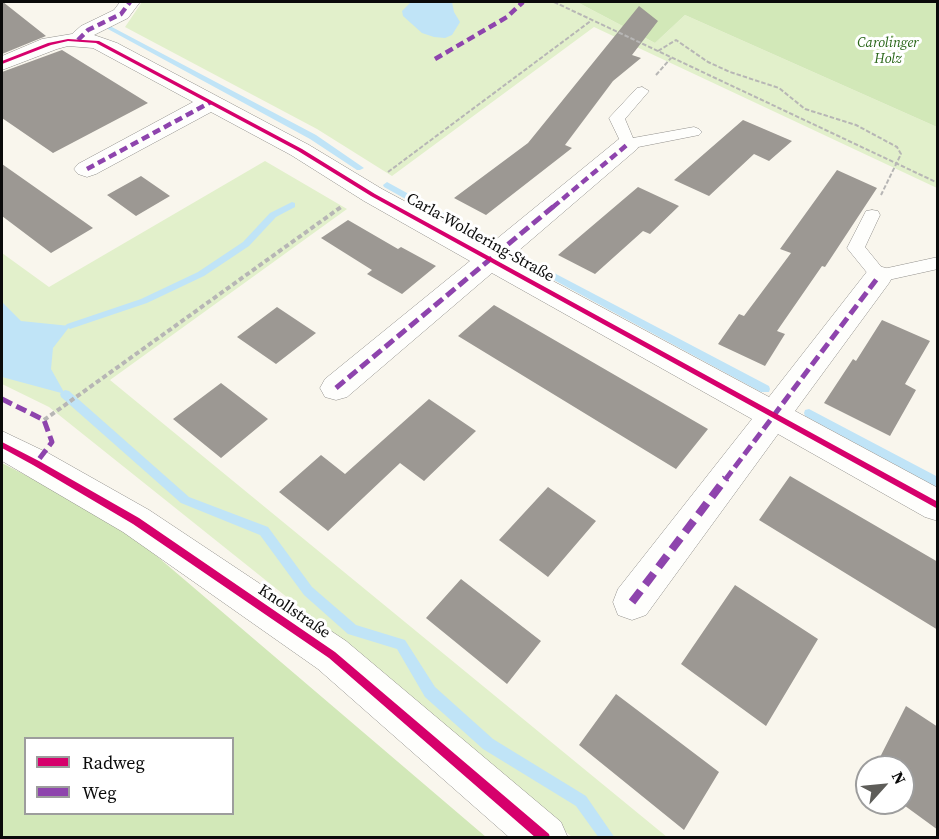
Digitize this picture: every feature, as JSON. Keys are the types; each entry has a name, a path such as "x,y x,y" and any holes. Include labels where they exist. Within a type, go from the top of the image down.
{"street":[{"name":"Carla-Woldering-Straße","path":"78,40 88,30 121,14 130,2"},
{"name":"Carla-Woldering-Straße","path":"2,63 50,44 78,40 97,42 110,48 300,150 373,195 938,506"},
{"path":"87,169 211,102"},
{"name":"Carla-Woldering-Straße","path":"336,388 628,144"},
{"path":"632,602 879,276"},
{"name":"Knollstraße","path":"2,445 136,521 332,655 545,837"}],"lane":[{"path":"642,91 617,118 628,144 694,132"},
{"path":"872,215 856,248 879,276 938,263"}],"path":[{"path":"554,2 938,183"},
{"path":"658,51 676,40 708,62 730,72 772,84 805,110 856,125 897,147 901,154 872,215"},
{"path":"45,420 83,393"}],"green space":[{"path":"142,2 577,2 655,43 685,15 937,127 937,188 594,27 392,176 317,129 125,27"},
{"name":"Carolinger Holz","path":"577,2 937,2 937,127 685,15 655,43"},
{"path":"265,161 347,209 110,380 667,837 572,837 343,642 49,407 2,384 2,253 49,287"},
{"path":"2,463 118,523 486,837 2,837"}],"water":[{"path":"411,2 452,2 454,12 460,22 452,35 445,38 422,33 403,16 402,11"},
{"path":"2,302 21,321 70,326 53,348 51,369 65,394 2,377"}],"building":[{"path":"3,2 46,36 2,54"},
{"path":"639,6 658,21 632,55 641,58 613,81 565,145 572,148 486,215 454,198 528,143"},
{"path":"62,50 148,103 53,153 2,118 2,72"},
{"path":"743,120 792,141 769,161 754,154 709,196 674,180"},
{"path":"2,164 93,228 51,253 2,216"},
{"path":"837,170 877,188 825,267 822,266 777,331 785,334 765,366 718,344 739,314 744,316 791,253 780,249"},
{"path":"141,176 170,196 136,216 107,195"},
{"path":"638,187 679,206 650,234 643,231 595,274 558,255"},
{"path":"348,220 398,249 401,247 436,266 402,294 367,274 372,270 321,238"},
{"path":"494,305 708,429 676,469 458,336"},
{"path":"277,307 316,333 276,364 237,337"},
{"path":"882,320 930,341 905,384 916,390 890,436 824,403 853,359 856,361"},
{"path":"221,383 268,419 221,458 173,419"},
{"path":"429,399 476,431 424,481 400,463 328,531 279,492 321,455 345,474"},
{"path":"790,476 938,562 938,630 759,520"},
{"path":"548,487 596,521 548,577 499,540"},
{"path":"461,579 541,641 507,684 426,618"},
{"path":"735,585 818,639 766,726 681,664"},
{"path":"616,694 719,772 684,830 579,745"},
{"path":"906,706 938,727 938,830 915,813 915,755 881,755"}],"waterway":[{"path":"108,27 313,137 360,168"},
{"path":"387,185 482,238"},
{"path":"70,326 144,301 201,274 246,244 273,215 292,205"},
{"path":"518,257 765,389"},
{"path":"65,394 185,500 264,531 308,591 352,630 401,644 430,692 488,744 581,801 608,838"},
{"path":"809,413 938,483"}],"marked path":[{"path":"78,40 88,30 121,14 130,2"},
{"path":"435,59 507,17 523,2"},
{"path":"87,169 211,102"},
{"path":"336,388 628,144"},
{"path":"632,602 879,276"},
{"path":"2,399 44,420 52,442 36,463"}],"cycle path":[{"path":"2,63 50,44 68,40 97,42 300,150 373,195 938,506"},
{"path":"2,445 136,521 332,655 545,838"}]}
